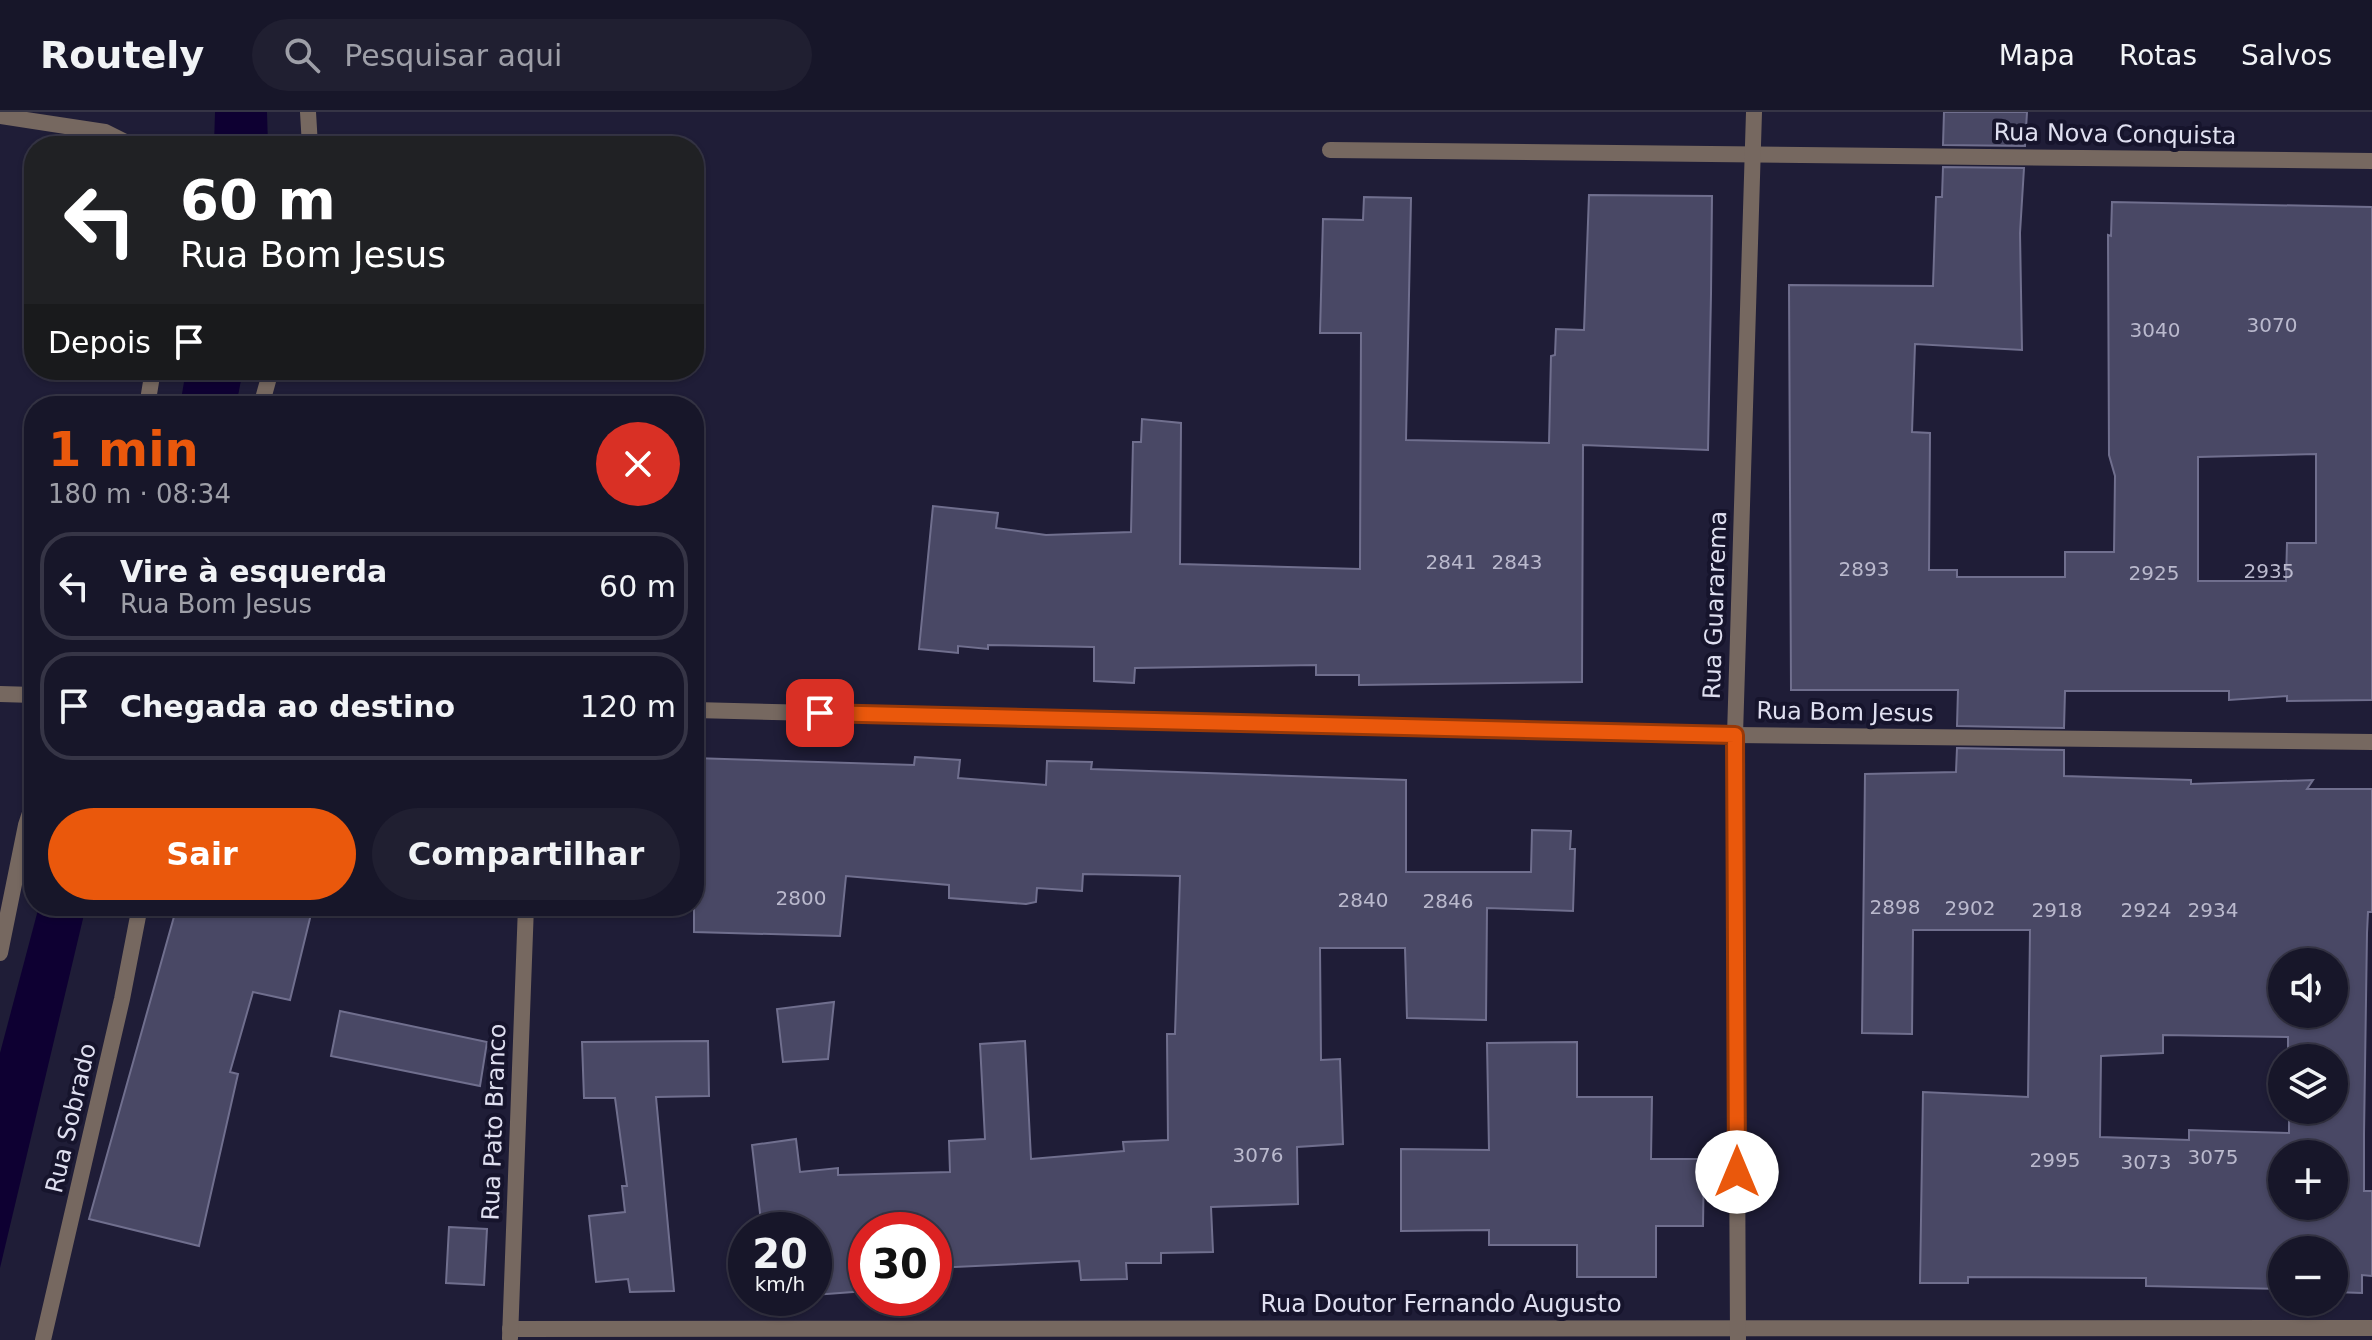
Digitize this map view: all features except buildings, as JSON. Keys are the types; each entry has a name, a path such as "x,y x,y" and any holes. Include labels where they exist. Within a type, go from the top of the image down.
{"street":[{"path":"308,112 309,136"},
{"name":"Rua Guararema","path":"1738,1334 1735,735 1754,112"},
{"path":"0,116 105,132 113,136"},
{"name":"Rua Nova Conquista","path":"1330,150 2372,161"},
{"path":"0,694 24,695"},
{"name":"Rua Bom Jesus","path":"704,710 1735,735 2372,742"},
{"path":"0,953 24,835"},
{"name":"Rua Sobrado","path":"43,1340 122,999 138,916"},
{"name":"Rua Pato Branco","path":"510,1335 526,916"},
{"name":"Rua Doutor Fernando Augusto","path":"510,1335 1738,1334 2372,1328"}],"shaded area":[{"path":"215,112 267,112 268,136 214,136"},
{"path":"184,380 241,380 238,396 182,396"},
{"path":"36,916 84,916 0,1268 0,1053"}],"route":[{"path":"820,713 1735,735 1737,1172"}]}
